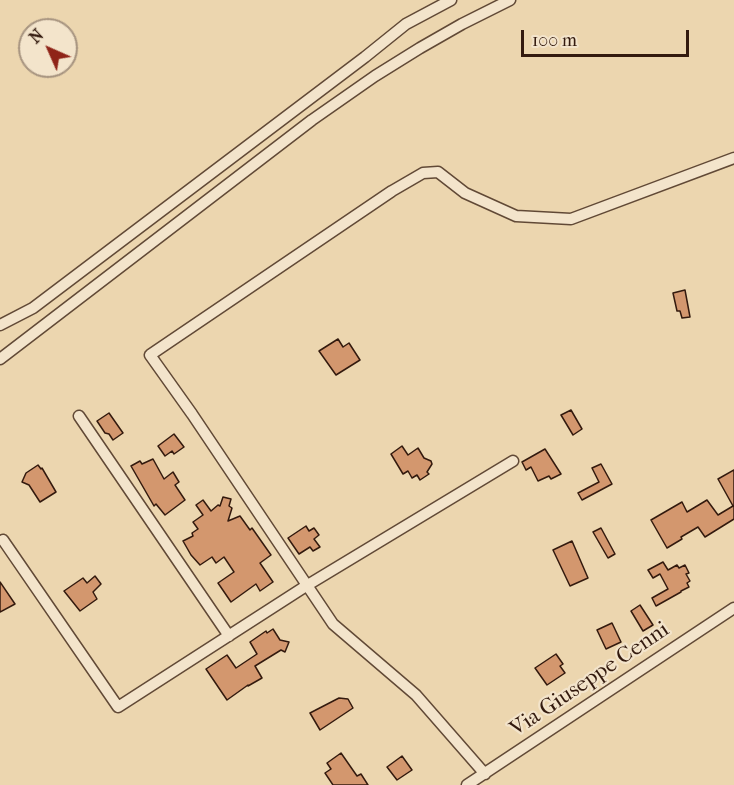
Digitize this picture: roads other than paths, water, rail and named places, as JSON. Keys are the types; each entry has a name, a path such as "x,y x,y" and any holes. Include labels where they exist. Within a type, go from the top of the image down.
{"street":[{"path":"0,325 33,308 406,24 451,0"},
{"path":"0,359 312,120 420,48 510,0"},
{"path":"485,774 416,695 333,624 150,355 392,190 423,174 438,172 465,192 516,216 571,219 734,158"},
{"path":"80,416 229,636"},
{"path":"3,540 118,707 306,586 513,461"},
{"name":"Via Giuseppe Cenni","path":"467,785 734,608"}]}
